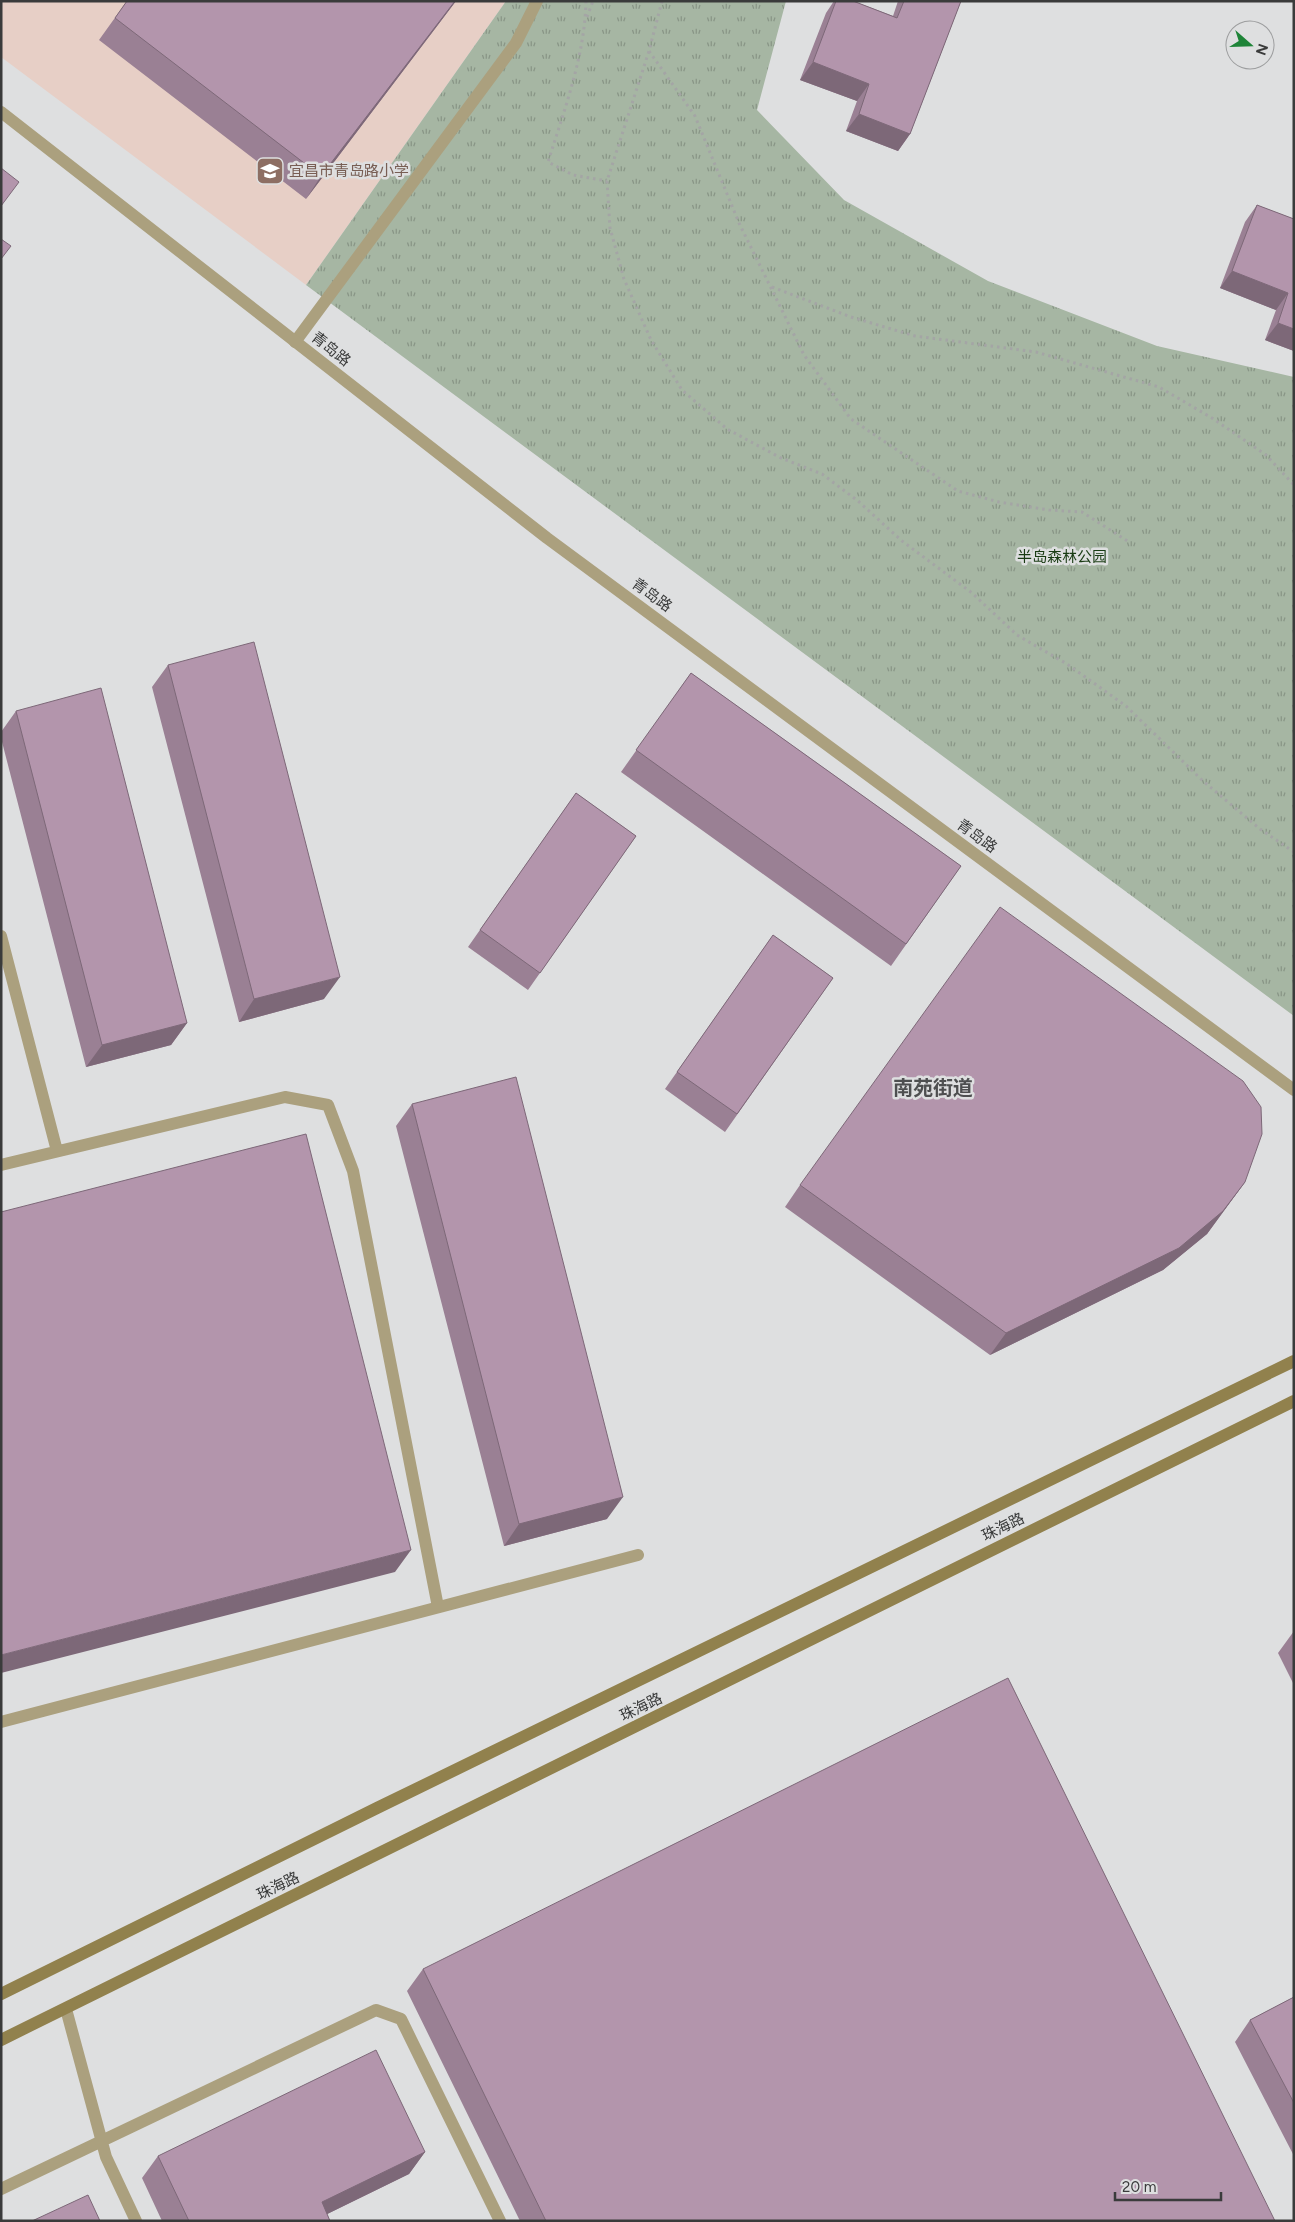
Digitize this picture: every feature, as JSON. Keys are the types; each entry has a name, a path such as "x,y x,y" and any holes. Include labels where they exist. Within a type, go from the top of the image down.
{"main road":[{"name":"珠海路","path":"1,1994 1294,1361"},
{"name":"珠海路","path":"1,2040 1294,1401"}],"street":[{"path":"295,342 516,43 537,1"},
{"name":"青岛路","path":"1,112 555,544 1294,1090"},
{"path":"1,936 57,1151"},
{"path":"1,1165 286,1097 328,1106 353,1171 438,1608"},
{"path":"1,1722 638,1555"},
{"path":"66,2008 106,2156 136,2221"},
{"path":"1,2189 376,2010 401,2019 500,2221"}],"path":[{"path":"586,1 586,22"},
{"path":"593,1 548,162 574,175 607,181"},
{"path":"662,1 649,51 607,181 610,228 624,279 651,340 682,390 727,429 781,458 822,474 858,501 902,541 972,593 1017,635 1067,664 1126,706 1203,782 1260,829 1294,852"},
{"path":"649,51 695,116 739,223 804,354 851,419 958,491 999,502 1049,510 1082,512 1128,542"},
{"path":"771,287 851,317 915,336 1036,352 1159,387 1212,418 1266,455 1294,485"}],"shaded area":[{"name":"宜昌市青岛路小学","path":"1,1 506,1 306,285 1,57"}],"green space":[{"name":"半岛森林公园","path":"506,1 786,1 757,110 844,200 988,281 1157,346 1294,377 1294,1016 306,285"}],"building":[{"path":"127,1 455,1 321,176 115,18"},
{"path":"836,1 853,1 897,18 904,1 961,1 910,134 859,114 869,84 813,62"},
{"path":"1,168 19,182 1,206"},
{"path":"1257,205 1294,219 1294,329 1278,323 1288,293 1232,271"},
{"path":"1,239 11,246 1,259"},
{"path":"254,642 340,977 254,999 168,665"},
{"path":"691,673 961,866 906,944 636,750"},
{"path":"101,688 187,1023 102,1045 16,711"},
{"path":"576,793 636,836 540,973 480,930"},
{"path":"1000,907 1243,1081 1261,1107 1262,1134 1245,1182 1223,1211 1179,1248 1006,1333 800,1185"},
{"path":"773,935 833,978 737,1114 677,1072"},
{"path":"516,1077 623,1497 519,1524 412,1104"},
{"path":"306,1134 411,1550 1,1655 1,1212"},
{"path":"1008,1678 1275,2221 546,2221 423,1969"},
{"path":"1294,1997 1294,2103 1250,2020"},
{"path":"376,2050 425,2152 322,2202 330,2221 189,2221 158,2156"},
{"path":"88,2195 100,2221 32,2221"}],"place":[{"name":"宜昌市青岛路小学","path":"270,171"}],"district":[{"name":"南苑街道","path":"933,1088"}]}
